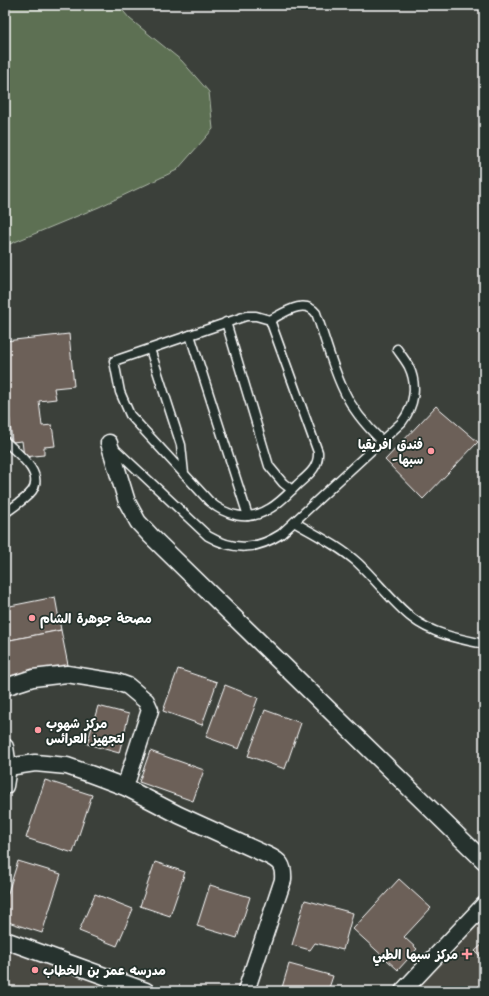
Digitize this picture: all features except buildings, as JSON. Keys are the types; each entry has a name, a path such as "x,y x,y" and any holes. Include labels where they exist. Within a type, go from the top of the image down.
{"street":[{"path":"109,444 127,502 138,522 484,861"},
{"path":"5,687 33,678 67,674 117,682 128,686 146,701 150,710 125,786"},
{"path":"5,748 8,767 5,786"},
{"path":"8,767 35,763 67,766 125,786 179,815 278,862 283,867 283,880 246,991"},
{"path":"403,991 484,906"},
{"path":"5,940 146,991"}],"lane":[{"path":"270,320 318,452 318,458 315,468 269,509 259,514 248,516 227,513 217,508 132,418 120,392 114,361 226,322 251,315 270,320 303,306 313,310 316,314 343,389 362,420 382,441"},
{"path":"226,322 269,466 279,479 292,490"},
{"path":"190,335 248,516"},
{"path":"150,349 183,454 184,474"},
{"path":"109,444 200,529 218,542 239,547 261,544 281,534 407,416 412,402 414,388 409,367 397,349"},
{"path":"5,441 33,470 36,477 36,484 32,492 5,513"},
{"path":"294,522 328,541 348,555 372,576 388,595 413,619 460,639 484,644"}],"shaded area":[{"name":"مركز سبها الطبي","path":"484,917 484,991 415,991"},
{"name":"مدرسه عمر بن الخطاب","path":"5,948 124,991 5,991"}],"green space":[{"path":"5,5 118,5 130,19 182,61 209,92 213,129 177,170 99,207 5,246"}],"place":[{"name":"فندق افريقيا -سبها","path":"431,451"},
{"name":"مصحة جوهرة الشام","path":"32,618"},
{"name":"مركز شهوب لتجهيز العرائس","path":"38,730"},
{"name":"مركز سبها الطبي","path":"467,954"},
{"name":"مدرسه عمر بن الخطاب","path":"35,970"}]}
